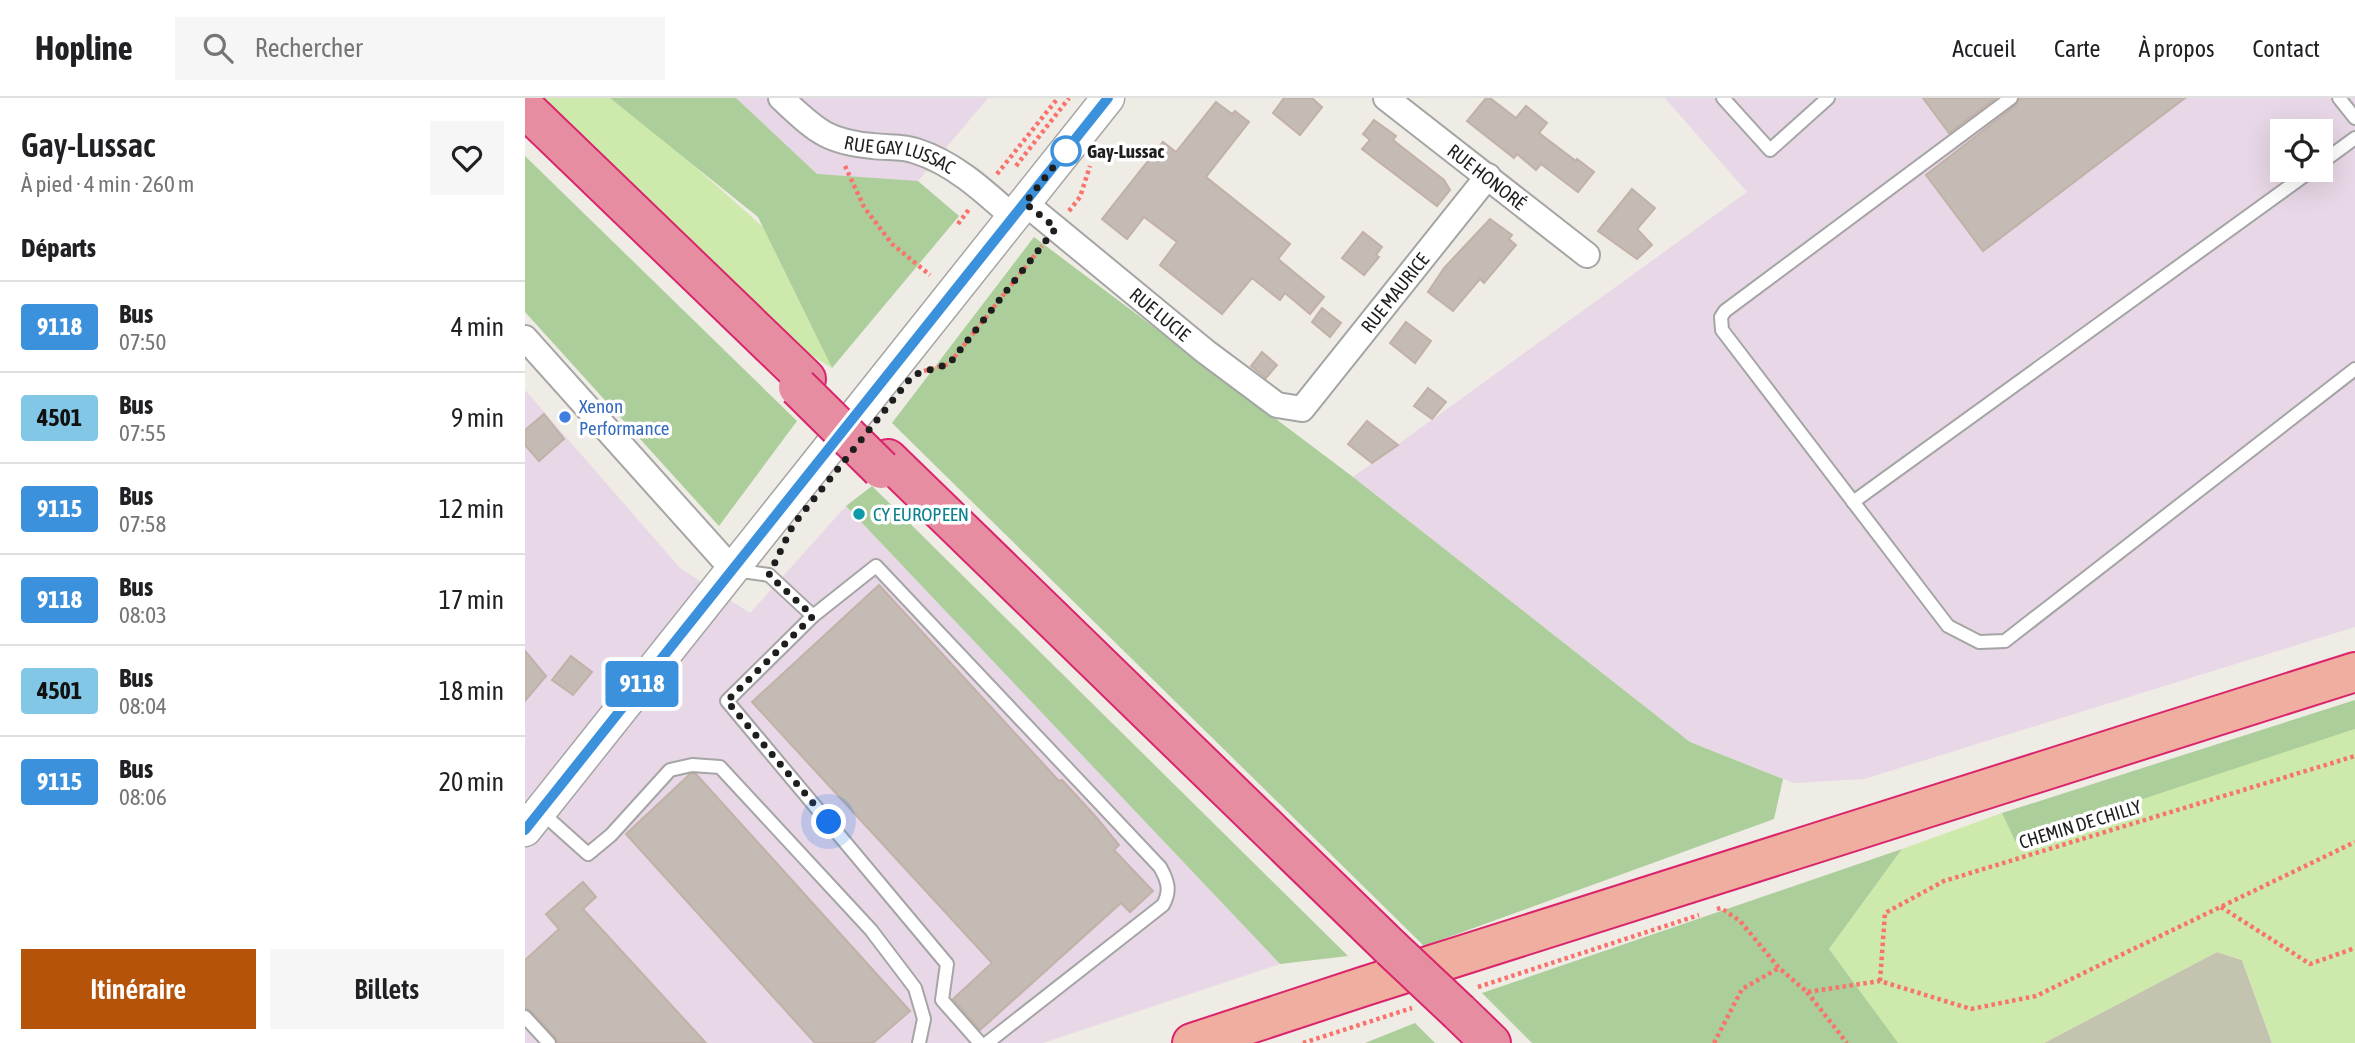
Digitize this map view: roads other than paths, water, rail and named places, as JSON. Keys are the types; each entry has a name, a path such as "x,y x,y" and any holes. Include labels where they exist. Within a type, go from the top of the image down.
{"highway":[{"path":"525,108 802,383 1385,950 1490,1043"},
{"path":"525,123 802,383"},
{"path":"1192,1043 2355,672"}],"street":[{"name":"RUE GAY LUSSAC","path":"781,98 815,130 838,141 914,150 948,165 984,191 1019,210"},
{"path":"533,820 1108,98"},
{"name":"RUE HONORÉ","path":"1387,98 1587,255"},
{"name":"RUE MAURICE","path":"1302,409 1487,176"},
{"name":"RUE LUCIE","path":"1019,210 1056,228 1206,352 1277,405 1302,409"},
{"path":"525,338 733,570"}],"lane":[{"path":"1723,98 1770,150 1828,98"},
{"path":"2011,98 1725,311 1721,317 1722,330 1948,626 1979,642 2005,641 2355,369"},
{"path":"2339,98 2355,118"},
{"path":"2333,154 2355,138"},
{"path":"1853,502 2295,182"},
{"path":"979,1043 942,1000 947,964 727,701 813,616 877,566 1160,867 1167,879 1169,895 1163,905 987,1043"},
{"path":"733,570 769,575 813,616"},
{"path":"533,820 588,854 611,835 670,770 692,765 720,767 862,920 915,988 924,1019 919,1043"},
{"path":"525,1017 549,1043"}],"place":[{"name":"Gay-Lussac","path":"1066,151"},
{"name":"Xenon Performance","path":"565,417"},
{"name":"CY EUROPEEN","path":"859,514"}]}
